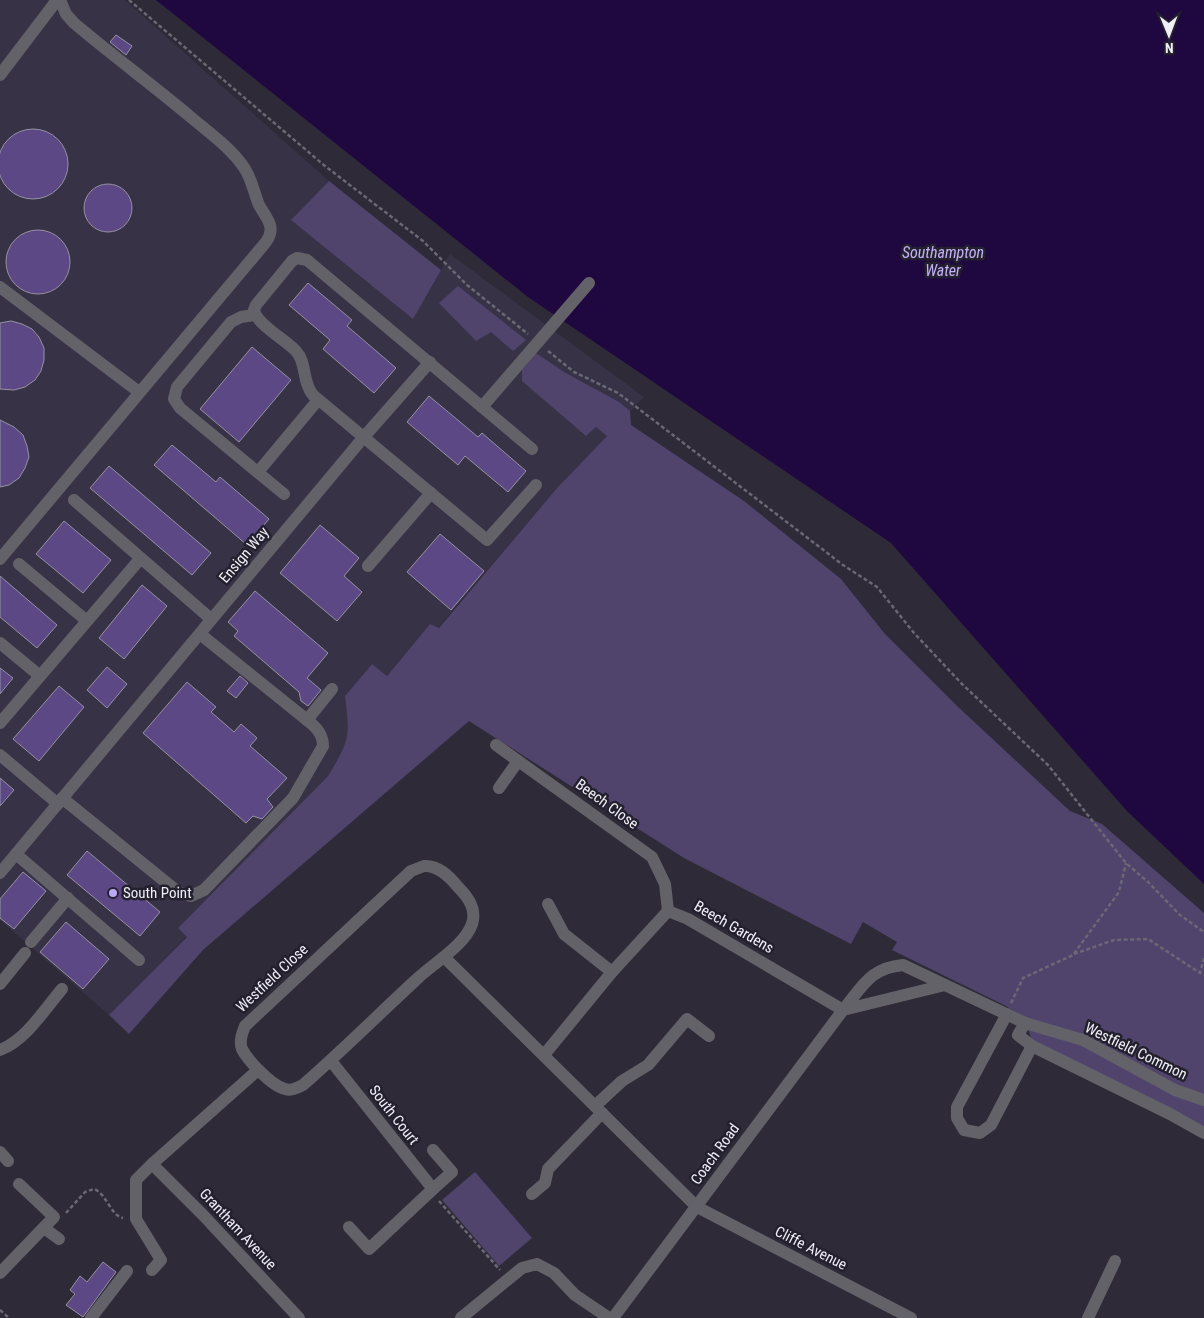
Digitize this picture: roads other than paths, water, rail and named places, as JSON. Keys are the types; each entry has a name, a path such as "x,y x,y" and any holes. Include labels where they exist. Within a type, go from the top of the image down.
{"street":[{"path":"0,75 59,0 66,14 74,23 135,70 226,147 246,171 271,227 266,242 0,559"},
{"path":"254,315 256,305 289,265 297,258 303,258 532,449"},
{"path":"482,407 589,283"},
{"path":"0,287 139,392"},
{"path":"254,315 298,354 308,390 318,400 487,540 536,485"},
{"path":"254,315 241,317 231,322 174,393 174,399 180,408 284,494"},
{"name":"Ensign Way","path":"1,869 16,854 363,438 430,362"},
{"path":"258,472 318,400"},
{"path":"368,566 430,493"},
{"path":"74,500 212,620"},
{"path":"0,723 140,559"},
{"path":"19,564 86,621"},
{"path":"0,754 178,892 190,896 204,890 296,793 323,746 323,740 316,726 200,634"},
{"path":"0,643 40,676"},
{"path":"307,720 332,688"},
{"name":"Beech Close","path":"496,745 652,857 665,884 668,911"},
{"path":"499,788 518,761"},
{"path":"16,854 139,960"},
{"name":"Westfield Close","path":"420,866 431,866 443,872 469,899 473,911 470,930 444,957 420,976 304,1085 295,1089 286,1089 276,1085 258,1070 242,1046 243,1031 248,1022 410,871 420,866"},
{"path":"0,984 68,898"},
{"path":"548,904 564,934 612,972"},
{"path":"544,1055 612,972 668,911"},
{"name":"Beech Gardens","path":"668,911 688,919 843,1010"},
{"path":"444,957 697,1207"},
{"name":"Coach Road","path":"613,1318 843,1010 872,975 886,966 903,965"},
{"name":"Westfield Common","path":"903,965 1026,1023 1083,1040 1175,1090 1204,1100"},
{"path":"843,1010 945,985"},
{"path":"0,1050 10,1046 22,1036 62,989"},
{"path":"1007,1014 957,1107 957,1118 964,1130 980,1132 991,1126 1032,1046"},
{"path":"532,1194 545,1183 548,1169 622,1081 648,1065 687,1019 709,1036"},
{"path":"1026,1023 1018,1034 1032,1046 1170,1114 1204,1133"},
{"name":"South Court","path":"330,1061 432,1190"},
{"path":"152,1270 161,1260 136,1219 136,1180 258,1070"},
{"name":"South Court","path":"349,1226 369,1249 452,1172 433,1150"},
{"name":"Grantham Avenue","path":"152,1164 203,1215 299,1318"},
{"path":"0,1273 54,1216 19,1184"},
{"name":"Cliffe Avenue","path":"697,1207 911,1318"},
{"path":"44,1228 59,1239"},
{"path":"1088,1318 1115,1261"},
{"path":"461,1318 522,1268 537,1264 554,1272 575,1295 609,1318"},
{"path":"90,1318 128,1271"}],"water":[{"name":"Southampton Water","path":"156,0 1204,0 1204,884 1127,811 891,543 528,297"}],"place":[{"name":"South Point","path":"113,893"}]}
